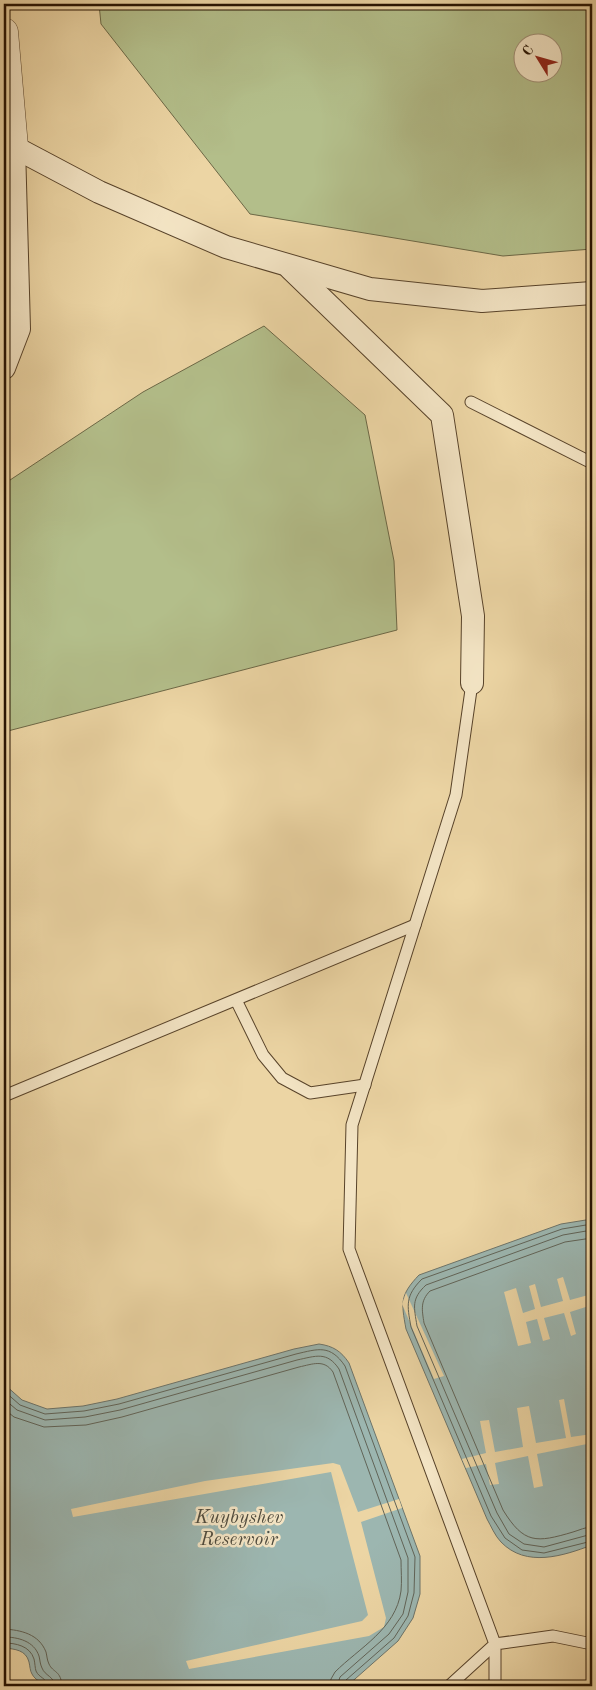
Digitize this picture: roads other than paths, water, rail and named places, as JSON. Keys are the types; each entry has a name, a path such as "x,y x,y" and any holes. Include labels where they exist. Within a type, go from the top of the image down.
{"street":[{"path":"4,32 19,329 4,368"},
{"path":"9,154 226,247 370,289 482,301 592,293"},
{"path":"287,265 442,415 473,616 472,683"}],"lane":[{"path":"471,402 592,463"},
{"path":"472,683 456,795 352,1125 348,1249 495,1644 495,1686"},
{"path":"4,1096 415,925"},
{"path":"236,1000 263,1055 282,1078 310,1093 365,1085"},
{"path":"449,1686 495,1644 553,1636 592,1644"}],"water":[{"path":"592,1219 592,1545 557,1556 533,1557 522,1555 511,1550 501,1542 487,1519 406,1329 403,1299 408,1288 419,1275 561,1224"},
{"name":"Kuybyshev Reservoir","path":"319,1344 336,1350 349,1363 420,1556 420,1594 413,1618 398,1641 347,1686 48,1686 37,1680 31,1673 28,1658 23,1653 4,1648 4,1384 22,1400 47,1409 83,1406 117,1399 294,1349"}]}
